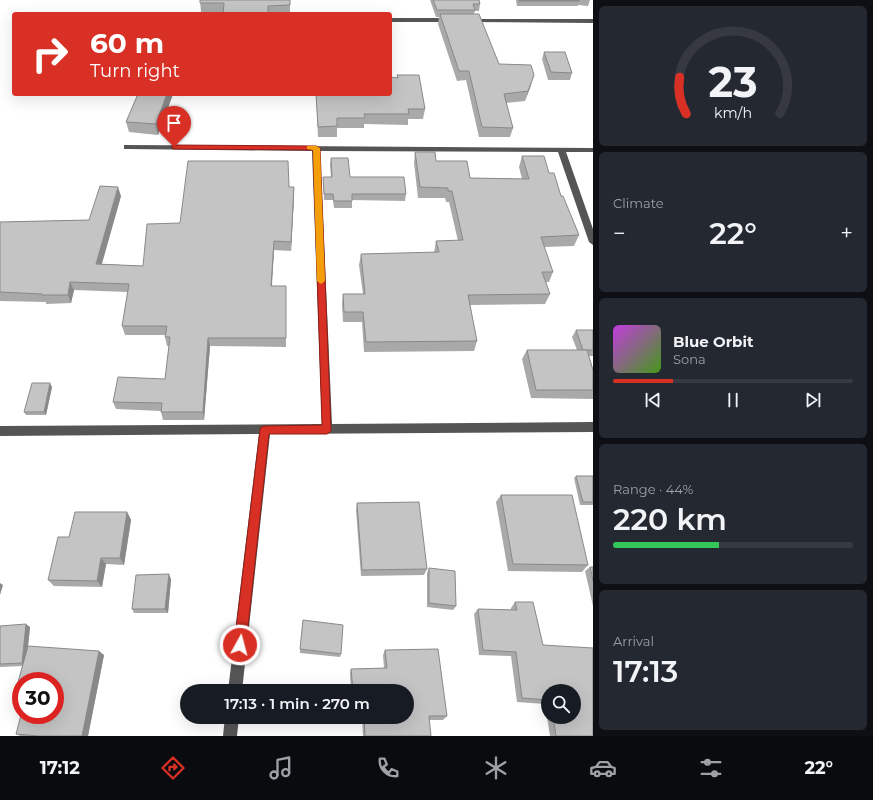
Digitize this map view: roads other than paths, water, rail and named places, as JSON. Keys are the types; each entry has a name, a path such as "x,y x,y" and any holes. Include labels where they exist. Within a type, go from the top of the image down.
{"street":[{"path":"392,20 457,20"},
{"path":"464,20 593,21"},
{"path":"127,147 593,150"},
{"path":"316,148 327,430"},
{"path":"561,149 593,242"},
{"path":"0,431 327,430 593,427"},
{"path":"236,684 265,430"},
{"path":"230,736 231,724"}]}
